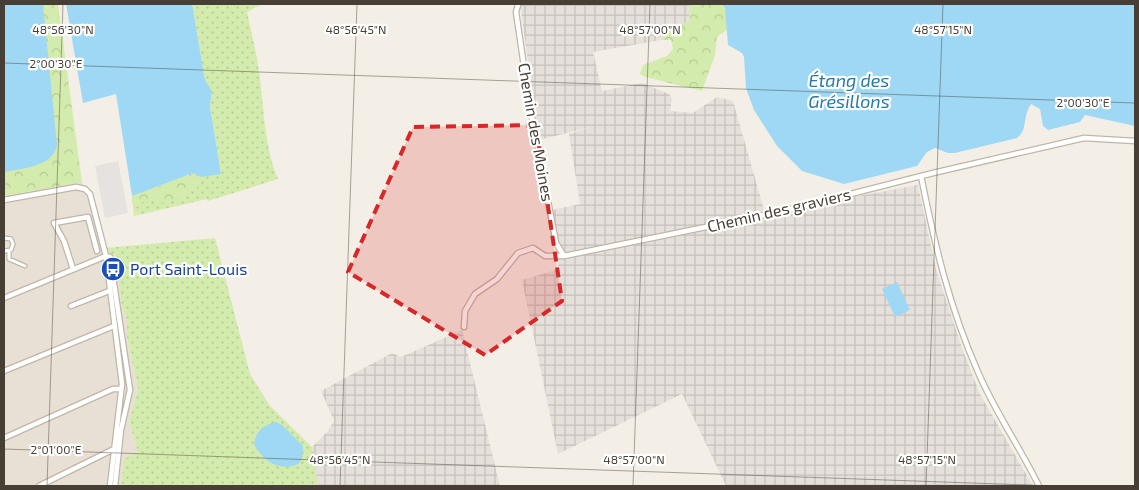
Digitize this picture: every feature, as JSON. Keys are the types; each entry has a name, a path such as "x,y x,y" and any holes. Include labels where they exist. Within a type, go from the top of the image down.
{"street":[{"name":"Chemin des Moines","path":"518,6 516,12 534,126 556,243 564,256"},
{"name":"Chemin des graviers","path":"464,326 465,311 475,294 497,279 518,253 533,248 545,256 564,256 784,211 920,176 1084,138 1135,141"},
{"path":"920,176 936,256 959,326 979,374 1039,486"},
{"path":"4,200 51,191 81,188 90,194 106,256 121,389 110,486"},
{"path":"73,269 64,241 54,223 88,217 97,252"},
{"path":"92,233 99,232"},
{"path":"4,238 9,238 13,242 9,251 11,262 26,266"},
{"path":"4,251 9,251"},
{"path":"4,298 106,256"},
{"path":"106,256 110,257 130,390 121,430 114,486"},
{"path":"71,306 109,291"},
{"path":"4,371 114,326"},
{"path":"4,438 113,389 121,389"},
{"path":"39,486 114,449"}],"highlighted area":[{"path":"536,125 562,301 485,355 348,272 413,127"}],"shaded area":[{"path":"520,4 689,4 690,21 670,28 661,40 593,52 602,91 642,83 669,94 672,99 670,111 693,113 717,97 733,101 765,213 918,185 936,269 962,348 980,394 1033,486 726,486 682,394 558,454 522,280 559,269 556,254 561,253 552,210 580,204 569,134 592,127 539,140"},
{"path":"118,161 128,213 105,218 95,166"},
{"path":"82,182 84,190 89,194 106,248 111,255 115,254 122,306 127,320 127,337 138,388 129,422 138,452 123,467 121,486 4,486 4,196"},
{"path":"462,330 500,486 318,486 312,447 327,432 334,421 321,391 392,353 401,357"}],"green space":[{"path":"4,4 58,4 82,182 4,196"},
{"path":"192,4 262,4 247,12 258,65 269,151 278,179 208,201 207,199 134,216 132,196 193,173 221,174 210,106 212,91 205,80"},
{"path":"689,4 722,4 725,8 728,29 717,37 715,55 702,91 645,77 640,74 643,65 667,56 673,49 671,40 661,40 670,28 690,21"},
{"path":"193,173 201,177 198,187 176,199 163,203 152,201 132,204 132,196"},
{"path":"215,238 250,374 270,406 312,447 318,486 121,486 124,459 138,452 129,422 138,388 127,337 127,320 122,306 115,254 111,255 106,248"}],"water":[{"path":"4,4 43,4 57,145 50,158 44,162 28,168 5,172"},
{"path":"66,4 192,4 205,80 212,91 210,107 221,174 201,177 193,173 132,196 116,94 83,103"},
{"name":"Étang des Grésillons","path":"722,4 1135,4 1135,126 1085,115 1080,122 1048,130 1043,126 1040,109 1031,104 1023,131 1017,138 955,153 948,153 935,148 927,152 917,166 844,184 802,171 777,146 754,110 746,88 744,57 742,53 728,45 725,8"},
{"path":"897,282 910,310 895,317 882,289"},
{"path":"276,422 282,425 303,446 302,459 298,464 285,467 278,466 267,460 257,450 254,444 256,436 261,429"}],"place":[{"name":"Port Saint-Louis","path":"113,269"}]}
